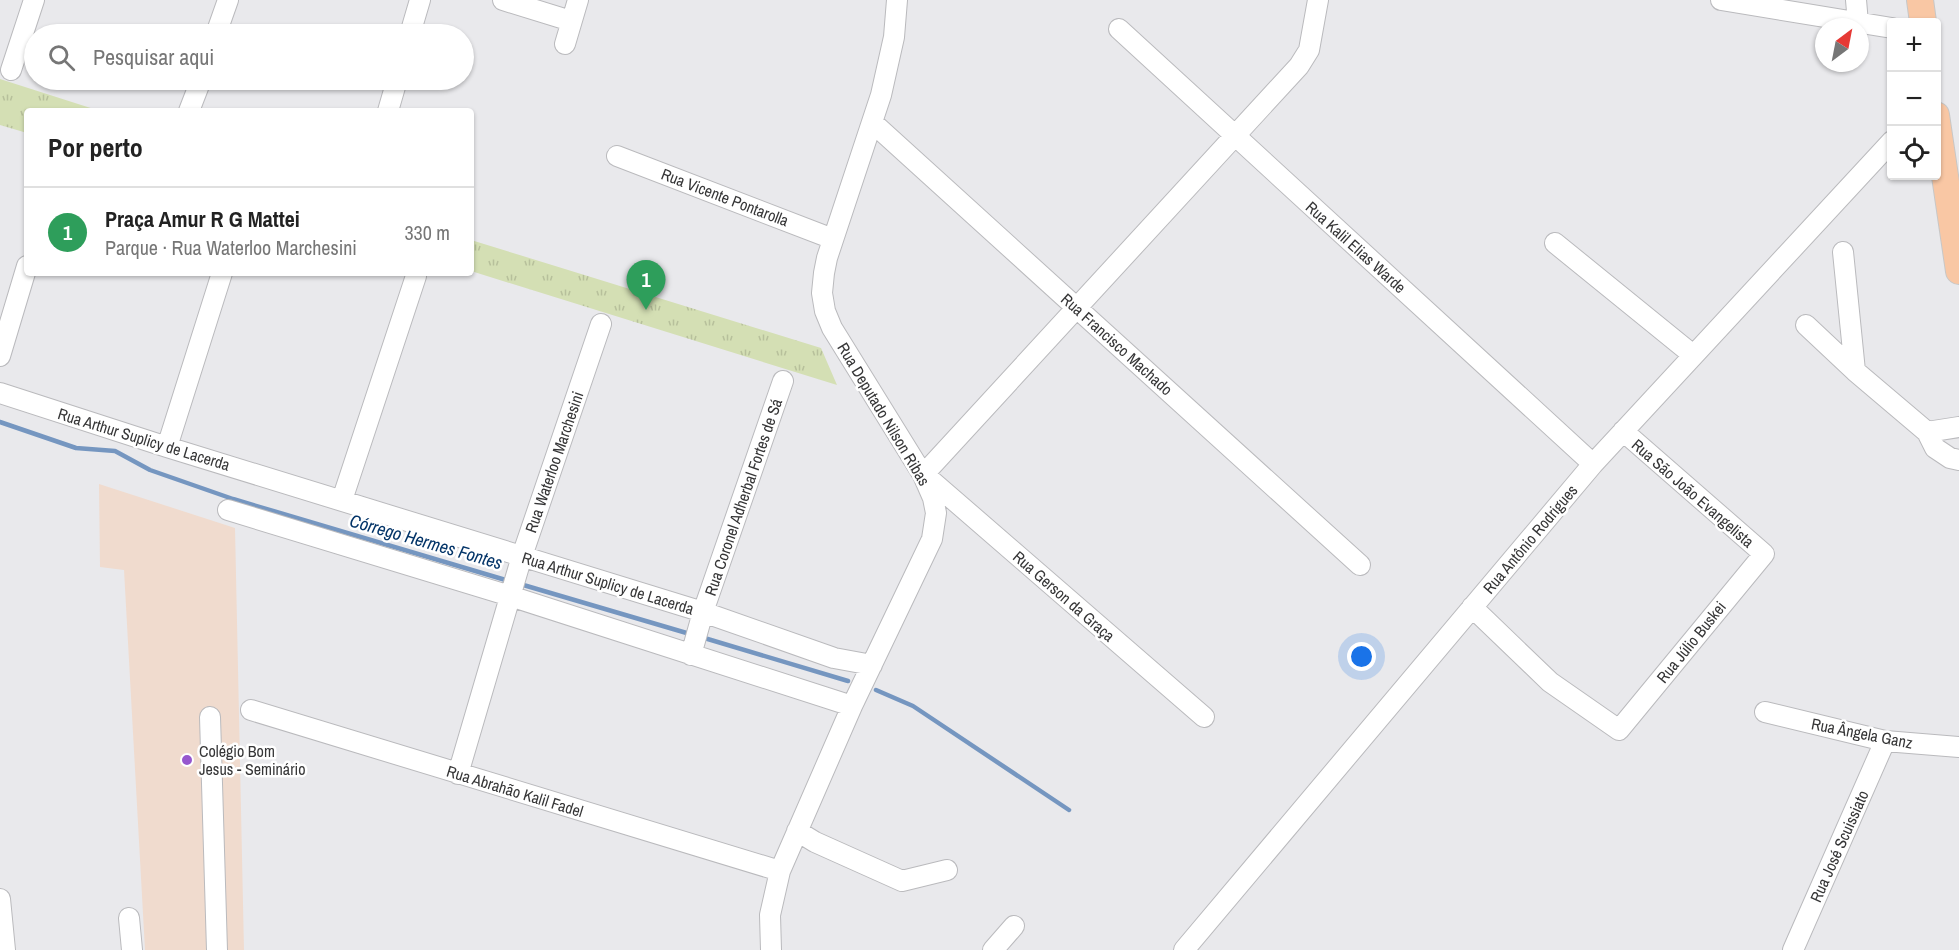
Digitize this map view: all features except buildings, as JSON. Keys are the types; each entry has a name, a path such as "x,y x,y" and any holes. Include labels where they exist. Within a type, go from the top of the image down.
{"main road":[{"path":"1920,0 1922,18"},
{"path":"1938,126 1959,271"}],"street":[{"path":"26,24 34,0"},
{"path":"220,24 228,0"},
{"path":"413,24 420,0"},
{"path":"503,0 571,21"},
{"path":"565,44 578,0"},
{"name":"Rua Deputado Nilson Ribas","path":"771,950 770,915 780,871 852,706 932,539 936,513 924,475 832,328 825,311 822,293 824,273 833,239 873,123 892,47 897,0"},
{"path":"924,475 1305,58 1312,40 1318,0"},
{"path":"1721,0 1828,18"},
{"path":"1856,0 1858,18"},
{"path":"1869,25 1887,27"},
{"name":"Rua Kalil Elias Warde","path":"1119,29 1593,464"},
{"path":"11,70 24,30"},
{"path":"190,108 197,90"},
{"path":"389,108 394,90"},
{"name":"Rua Francisco Machado","path":"873,123 1360,565"},
{"name":"Rua Antônio Rodrigues","path":"1184,950 1593,464 1887,146"},
{"name":"Rua Vicente Pontarolla","path":"617,156 833,239"},
{"path":"1555,243 1693,355"},
{"path":"1843,252 1855,371"},
{"path":"0,356 24,276"},
{"path":"167,447 221,276"},
{"path":"342,500 416,276"},
{"name":"Rua Waterloo Marchesini","path":"458,774 522,556 601,324"},
{"path":"1806,325 1855,371 1927,432 1935,448 1950,458 1959,460"},
{"name":"Rua Coronel Adherbal Fortes de Sá","path":"691,655 703,612 783,381"},
{"name":"Rua Arthur Suplicy de Lacerda","path":"0,393 167,447 703,612 834,658 872,665"},
{"path":"1927,432 1959,427"},
{"name":"Rua São João Evangelista","path":"1623,431 1764,554"},
{"name":"Rua Gerson da Graça","path":"924,475 1204,717"},
{"path":"228,510 510,596 852,706"},
{"name":"Rua Júlio Buskei","path":"1472,607 1550,682 1619,730 1764,554"},
{"name":"Rua Abrahão Kalil Fadel","path":"251,710 780,871"},
{"name":"Rua Ângela Ganz","path":"1765,712 1885,741 1959,747"},
{"path":"210,717 217,950"},
{"name":"Rua José Scuissiato","path":"1793,950 1885,741"},
{"path":"797,831 815,842 902,881 947,870"},
{"path":"0,899 5,950"},
{"path":"129,918 132,950"},
{"path":"993,950 1014,926"}],"shaded area":[{"name":"Colégio Bom Jesus - Seminário","path":"99,484 235,528 244,950 145,950 124,570 100,567"}],"green space":[{"path":"0,79 24,87 24,90 34,90 91,108 24,108 24,132 0,125"},
{"path":"474,241 821,348 837,385 474,272"}],"waterway":[{"name":"Córrego Hermes Fontes","path":"0,422 76,448 115,451 150,470 233,499 509,581"},
{"name":"Córrego Hermes Fontes","path":"520,584 690,634"},
{"name":"Córrego Hermes Fontes","path":"701,637 848,681"},
{"path":"876,690 913,706 1069,810"}],"place":[{"name":"Praça Amur R G Mattei","path":"646,310"},
{"name":"Colégio Bom Jesus - Seminário","path":"187,760"}]}
